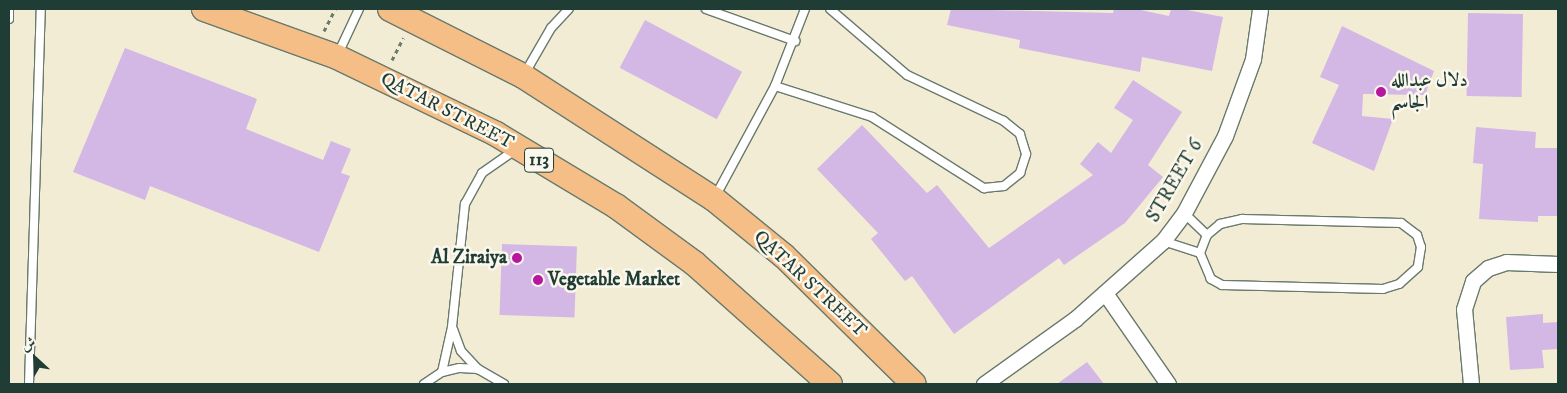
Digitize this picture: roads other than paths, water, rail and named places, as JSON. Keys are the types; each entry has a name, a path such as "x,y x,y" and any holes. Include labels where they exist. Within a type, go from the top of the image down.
{"main road":[{"name":"QATAR STREET","path":"204,9 384,78 520,148 616,206 694,263 830,384"},
{"name":"QATAR STREET","path":"390,9 522,76 714,199 784,256 914,384"}],"street":[{"name":"STREET 6","path":"984,384 1105,293 1163,241 1184,213 1228,127 1252,59 1260,9"},
{"path":"1471,384 1464,309 1473,281 1488,268 1506,262 1558,264"},
{"path":"1105,293 1168,384"}],"lane":[{"path":"9,9 9,19"},
{"path":"28,384 41,9"},
{"path":"336,58 359,9"},
{"path":"522,76 551,28 569,9"},
{"path":"706,9 795,41"},
{"path":"714,199 775,86 795,41 805,9"},
{"path":"775,86 872,117 984,188 1004,186 1020,173 1026,154 1020,134 1004,121 907,75 830,9"},
{"path":"442,372 452,327 469,193 493,162 520,148"},
{"path":"1184,213 1207,235"},
{"path":"1242,219 1401,223 1417,235 1421,247 1412,276 1383,289 1222,285 1211,279 1200,253 1207,235 1220,224 1242,219"},
{"path":"1163,241 1200,253"},
{"path":"452,327 461,351 478,370 504,384"},
{"path":"419,384 442,372 478,370"}],"place":[{"name":"دلال عبدالله الجاسم","path":"1381,92"},
{"name":"Al Ziraiya","path":"517,258"},
{"name":"Vegetable Market","path":"538,280"}]}
